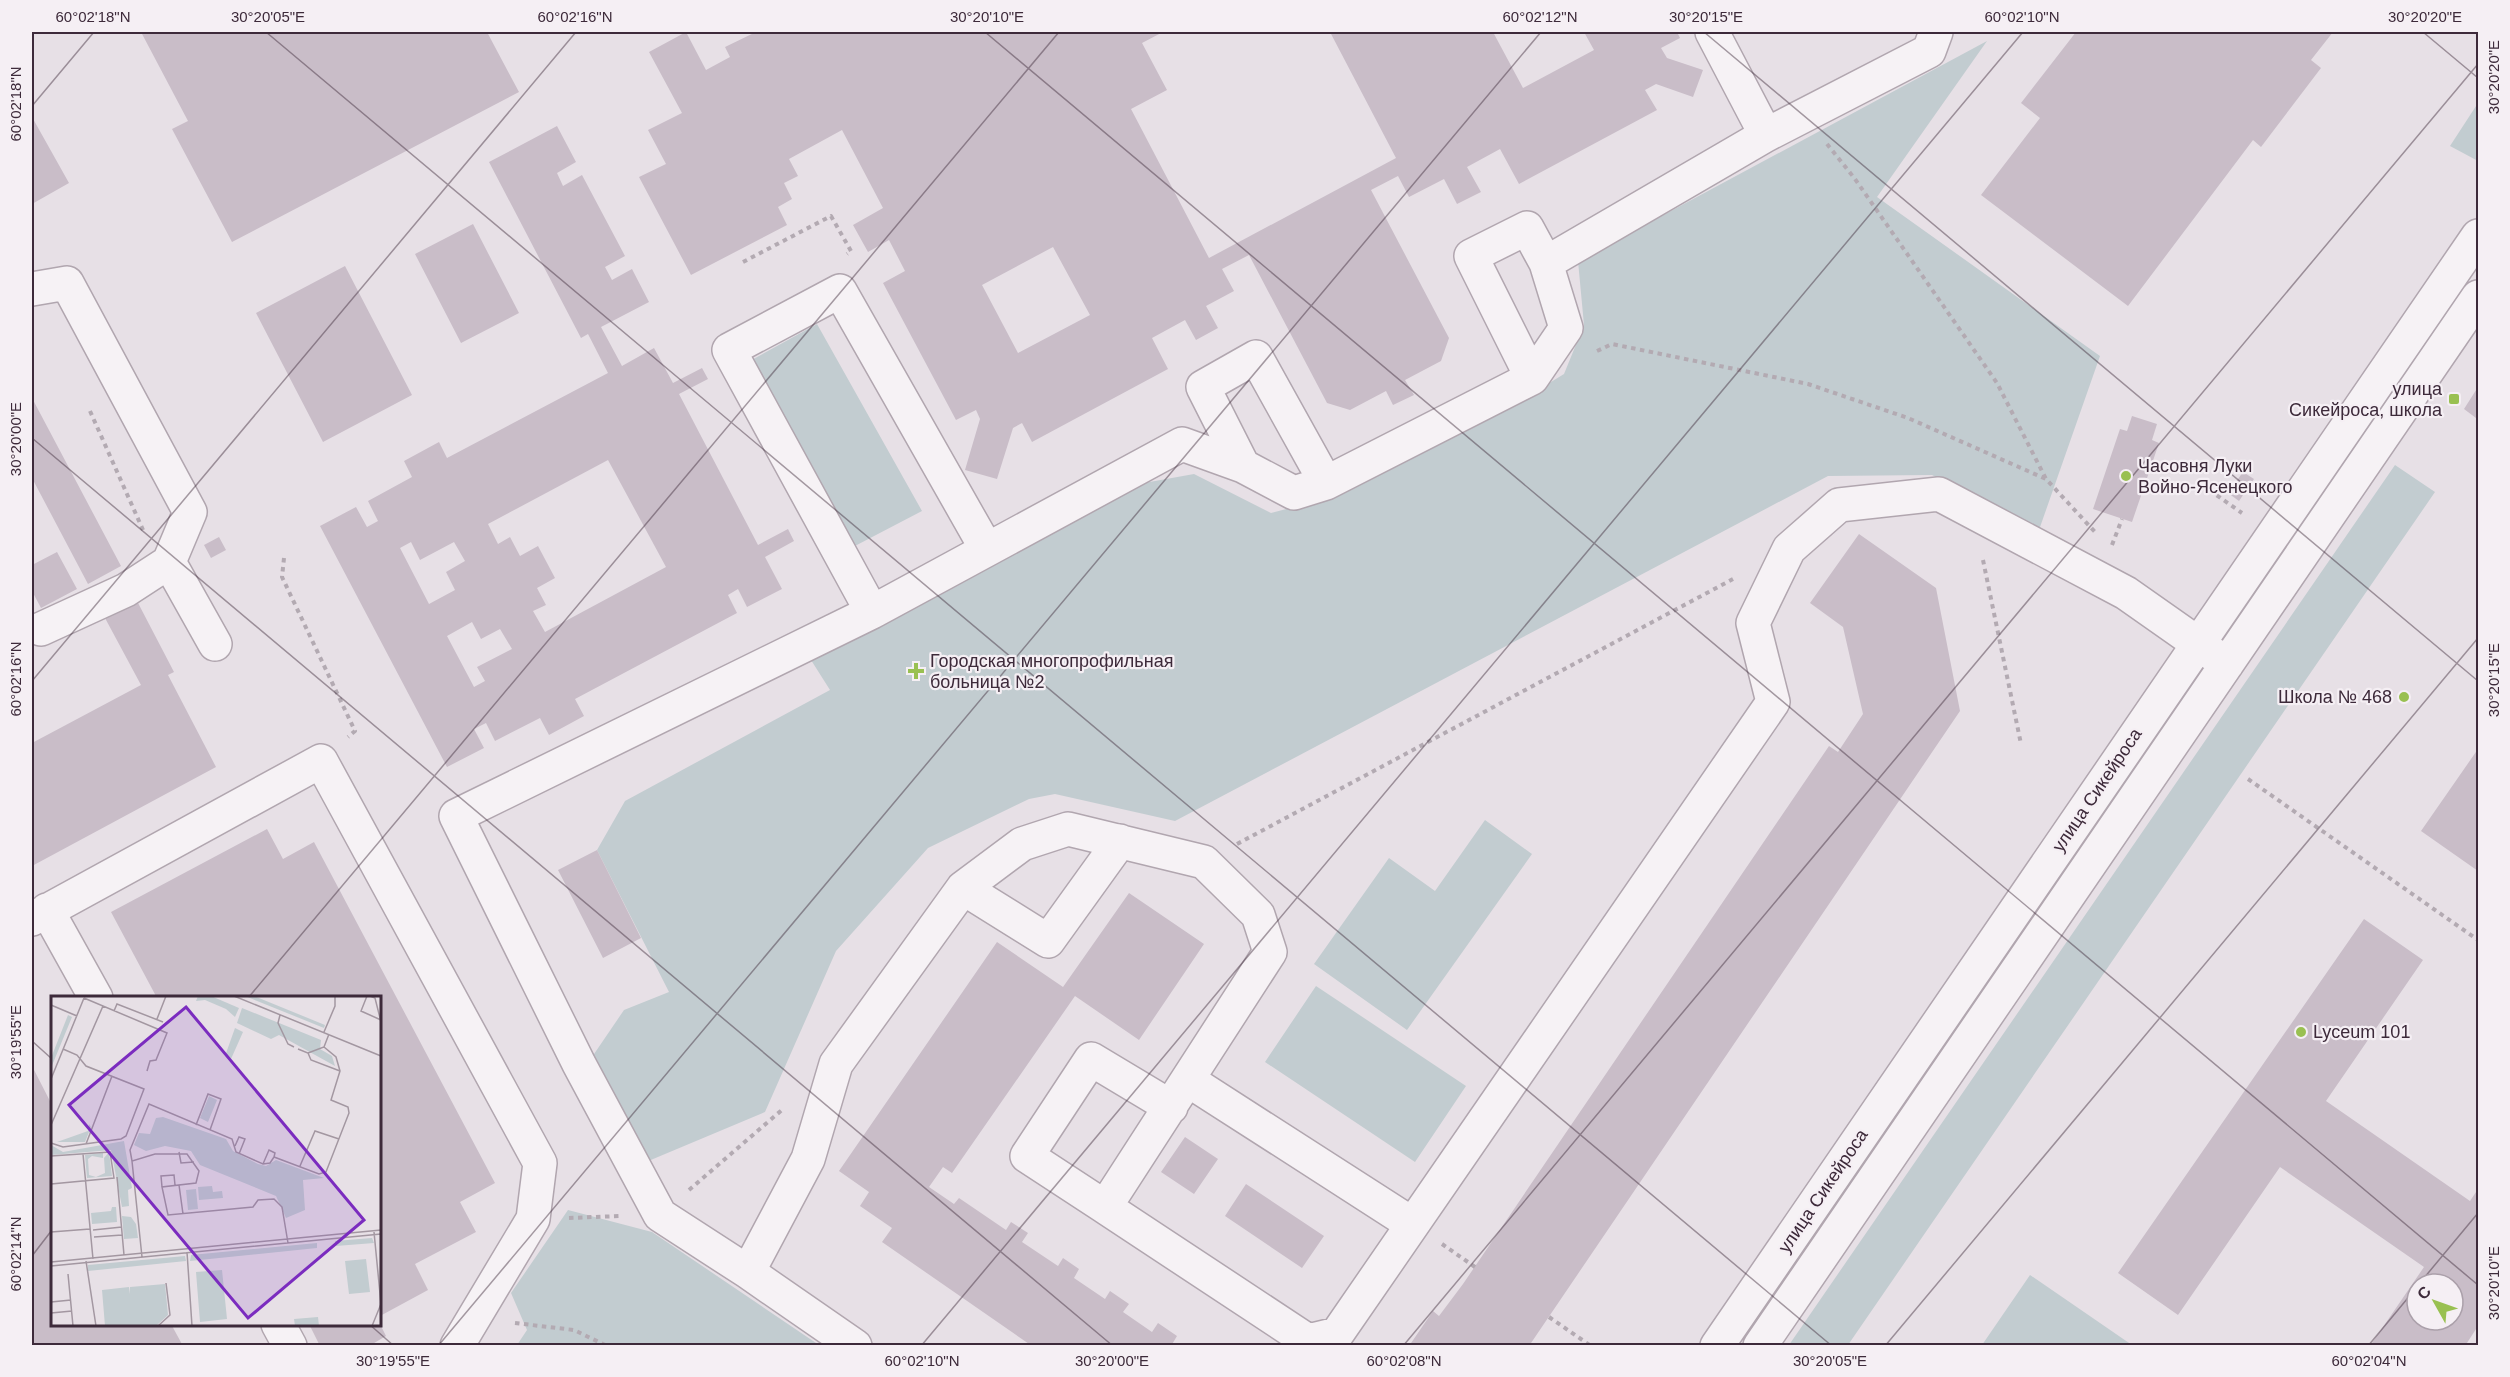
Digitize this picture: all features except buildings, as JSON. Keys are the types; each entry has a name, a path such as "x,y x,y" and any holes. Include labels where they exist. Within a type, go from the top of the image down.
{"street":[{"path":"1712,32 1766,135"},
{"path":"1546,263 1766,135 1929,51 1936,32"},
{"path":"855,1346 660,1215 579,1064 456,816 872,612 986,548 1182,444 1244,466 1294,493 1326,483 1532,378 1566,328 1546,263 1527,228 1471,256 1532,378"},
{"name":"улица Сикейроса","path":"1717,1346 2478,236"},
{"path":"32,289 67,284 190,512 169,562 126,590 41,629"},
{"path":"872,612 729,351 840,291 986,548"},
{"name":"улица Сикейроса","path":"1760,1346 2478,297"},
{"path":"1244,466 1203,387 1256,357 1326,483"},
{"path":"1412,1224 1179,1094 1091,1059 1027,1156 1307,1343 1337,1334 1773,702 1753,622 1789,549 1839,505 1939,494 2126,593 2227,663"},
{"path":"169,562 215,644"},
{"path":"95,996 39,915 321,761 540,1163 533,1219 457,1346"},
{"path":"748,1272 808,1159 836,1064 963,888 1022,844 1068,829 1204,862 1258,915 1270,952 1105,1207"},
{"path":"963,888 1048,941 1120,841"},
{"path":"279,1326 290,1346"}],"path":[{"path":"1803,115 1855,179 1997,383 2046,479 2111,549 2122,519"},
{"path":"743,262 831,216 851,251"},
{"path":"1592,353 1612,344 1808,384 1908,418 2046,479"},
{"path":"88,406 140,526 169,562"},
{"path":"2202,485 2241,514"},
{"path":"1973,513 2021,744"},
{"path":"284,558 282,577 355,731 321,761"},
{"path":"1204,862 1737,576"},
{"path":"2248,778 2478,940"},
{"path":"533,1219 660,1215 792,1101"},
{"path":"1549,1317 1592,1346"},
{"path":"473,1318 574,1330 607,1346"}],"shaded area":[{"path":"1987,41 1877,197 2100,356 2039,530 1932,475 1828,476 1175,821 1055,794 1029,799 928,848 836,951 765,1112 646,1162 592,1057 624,1010 669,992 597,850 625,801 830,690 811,660 1144,483 1194,474 1271,513 1336,496 1502,412 1564,374 1584,325 1578,261"},
{"path":"2478,103 2478,161 2450,146"},
{"path":"817,324 922,511 853,547 748,362"},
{"path":"2395,465 2435,492 1848,1345 1789,1345"},
{"path":"1485,820 1532,854 1407,1030 1314,964 1389,858 1435,891"},
{"path":"1316,986 1466,1086 1415,1162 1265,1062"},
{"path":"568,1210 652,1232 819,1345 517,1345 527,1330 511,1293"},
{"path":"2030,1275 2132,1345 1982,1345"}],"place":[{"name":"улица Сикейроса, школа","path":"2454,399"},
{"name":"Часовня Луки Войно-Ясенецкого","path":"2126,476"},
{"name":"Городская многопрофильная больница №2","path":"916,671"},
{"name":"Школа № 468","path":"2404,697"},
{"name":"Lyceum 101","path":"2301,1032"}]}
